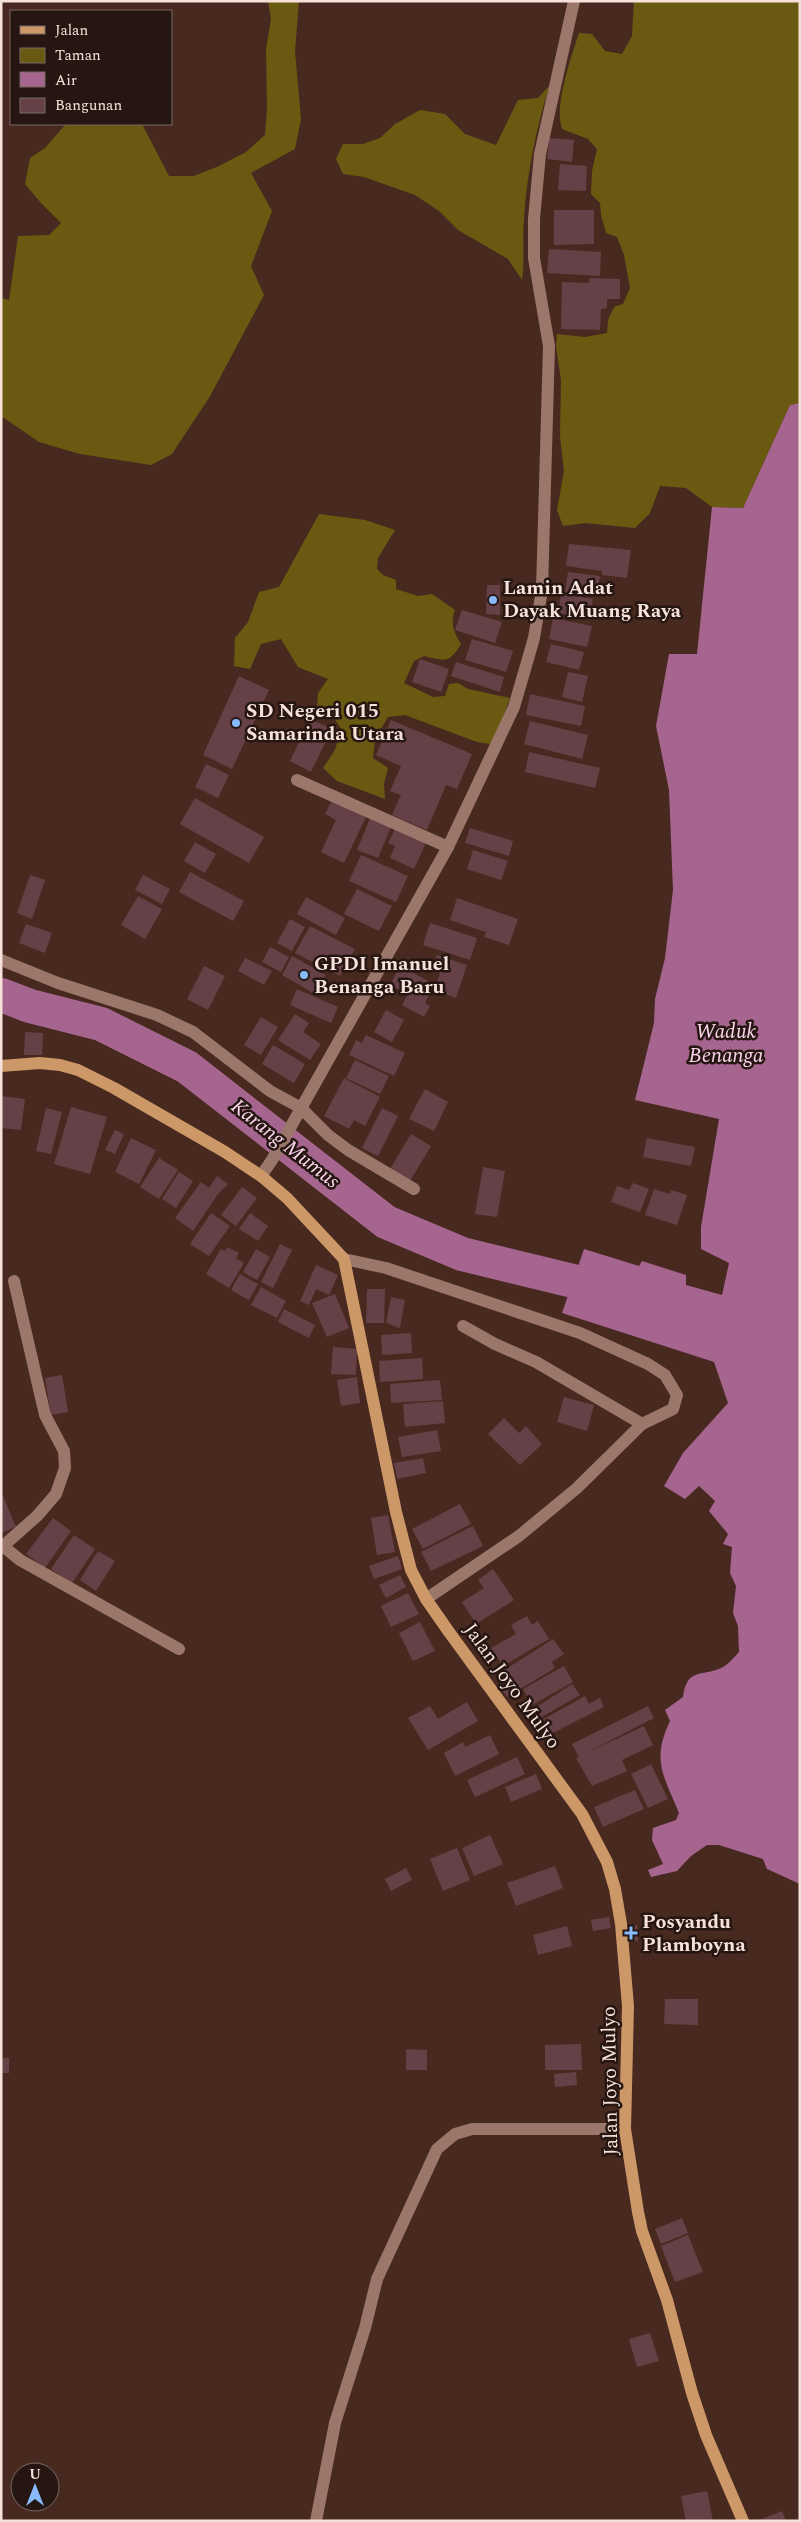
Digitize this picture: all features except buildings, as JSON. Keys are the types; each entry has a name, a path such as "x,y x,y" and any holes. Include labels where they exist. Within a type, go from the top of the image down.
{"main road":[{"path":"1,1066 50,1064 78,1070 225,1152 261,1176 287,1198 344,1259"},
{"name":"Jalan Joyo Mulyo","path":"344,1259 396,1512 411,1570 426,1599 582,1814 606,1862 615,1889 621,1924 628,2006 625,2129 630,2171 642,2231 667,2300 678,2348 703,2426 743,2521"}],"street":[{"path":"261,1176 272,1160 429,884 448,847 514,707 534,638 542,590 548,346 534,258 534,219 540,154 574,1"},
{"path":"297,780 448,847"},
{"path":"1,960 58,984 157,1015 192,1032 300,1110 348,1150 414,1189"},
{"path":"344,1259 386,1268 580,1333 666,1374 677,1395 673,1408 642,1424 577,1488 519,1536 426,1599"},
{"path":"14,1281 46,1415 64,1451 65,1468 56,1494 37,1516 3,1548 20,1560 179,1649"},
{"path":"463,1326 495,1344 536,1362 642,1424"},
{"path":"316,2521 335,2423 365,2328 377,2279 437,2150 455,2134 472,2129 625,2129"}],"green space":[{"path":"268,1 299,1 295,51 301,119 295,149 251,173 272,211 251,266 264,295 209,398 172,454 151,465 80,454 39,442 1,416 1,298 9,300 18,236 49,235 61,223 25,184 30,158 45,148 65,125 143,125 169,176 194,176 246,152 265,135 267,108 266,49 271,19"},
{"path":"634,1 800,1 800,403 790,405 743,508 712,507 686,488 660,486 650,513 635,528 585,523 563,526 557,510 564,471 560,436 561,380 556,346 557,334 585,337 607,333 608,320 614,307 623,304 630,288 624,255 617,237 606,233 600,203 591,194 592,171 597,149 588,139 562,129 560,107 568,68 579,33 592,34 605,51 622,54 632,36"},
{"path":"549,86 536,135 527,184 523,227 522,280 508,259 458,230 439,211 415,195 364,177 343,174 336,159 343,144 363,144 380,138 395,124 420,110 445,114 465,134 496,145 518,100 538,98"},
{"path":"319,514 365,520 395,530 378,558 377,569 383,575 396,580 396,589 418,596 432,594 455,610 454,627 456,636 461,644 457,650 450,658 442,660 424,656 414,661 404,683 433,697 445,696 449,684 458,683 468,689 510,698 498,731 490,744 477,742 405,715 388,717 375,739 373,758 388,768 384,784 385,799 337,781 323,768 335,750 341,729 333,716 317,707 318,693 328,679 298,667 281,639 261,644 250,669 234,666 235,638 248,622 259,592 279,587"}],"water":[{"name":"Waduk Benanga","path":"800,403 800,1884 767,1869 763,1859 719,1845 707,1845 691,1856 677,1871 651,1877 648,1870 663,1864 652,1840 653,1828 676,1820 679,1813 662,1768 661,1747 670,1721 665,1710 683,1697 688,1681 692,1677 724,1667 739,1652 738,1626 733,1613 736,1586 730,1573 732,1547 723,1544 728,1534 709,1511 715,1501 699,1486 685,1499 664,1486 683,1453 728,1403 714,1362 562,1313 584,1249 639,1266 642,1261 686,1275 686,1285 722,1295 729,1263 701,1249 701,1227 719,1119 635,1100 654,1023 655,999 665,958 673,890 669,790 656,726 669,654 697,654 712,507 743,508 790,405"}],"waterway":[{"name":"Karang Mumus","path":"1,995 30,1006 101,1024 187,1067 386,1222 462,1254 573,1281"}],"place":[{"name":"Lamin Adat Dayak Muang Raya","path":"493,600"},
{"name":"SD Negeri 015 Samarinda Utara","path":"236,723"},
{"name":"GPDI Imanuel Benanga Baru","path":"304,975"},
{"name":"Posyandu Plamboyna","path":"631,1933"}]}
